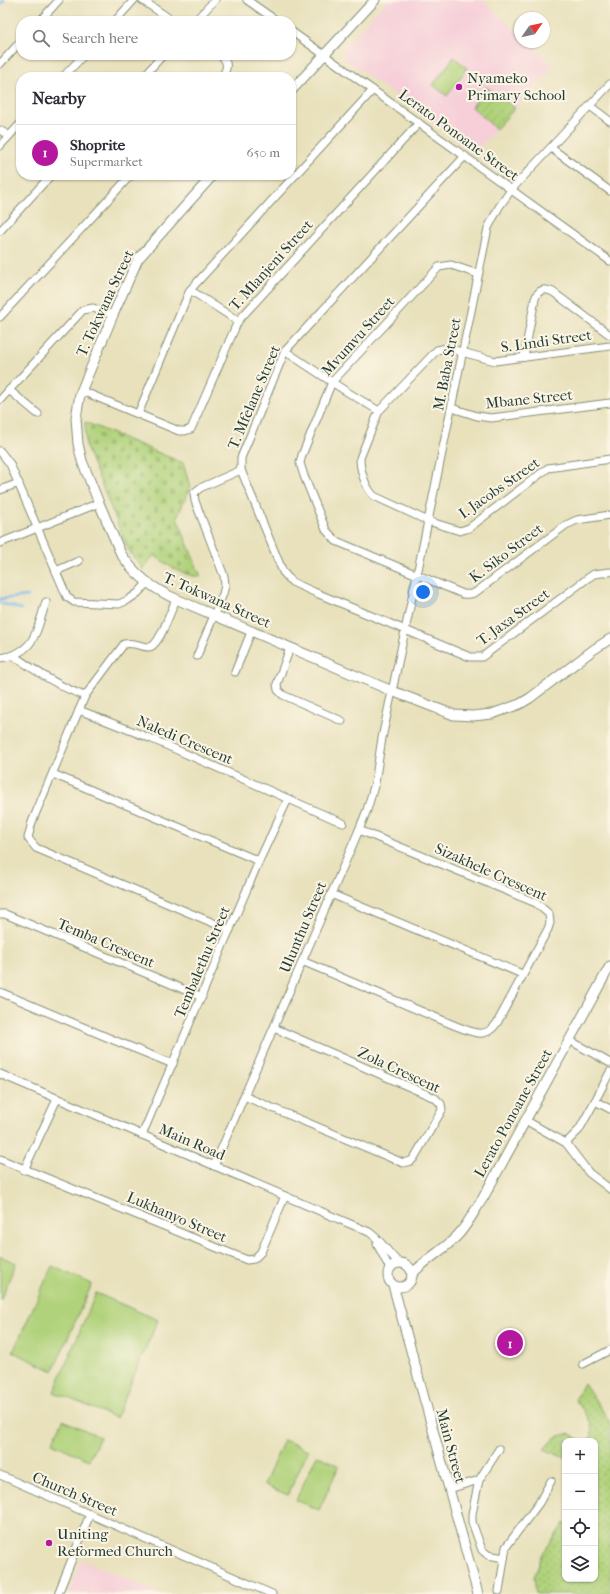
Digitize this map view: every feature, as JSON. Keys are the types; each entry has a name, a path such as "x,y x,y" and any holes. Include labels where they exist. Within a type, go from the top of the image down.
{"street":[{"path":"45,16 59,0"},
{"path":"120,16 134,0"},
{"path":"142,0 166,16"},
{"path":"200,16 214,0"},
{"path":"247,0 270,16"},
{"path":"296,86 375,0"},
{"name":"Lerato Ponoane Street","path":"296,35 610,261"},
{"path":"0,64 16,47"},
{"path":"68,72 79,60"},
{"path":"148,72 158,60"},
{"path":"225,60 227,69 225,72"},
{"name":"M. Baba Street","path":"392,691 452,408 488,228 511,190 610,84"},
{"path":"296,174 373,90"},
{"path":"590,106 610,121"},
{"name":"T. Mlanjeni Street","path":"82,391 179,431 191,429 238,321 419,123"},
{"path":"0,146 16,128"},
{"path":"0,130 9,136"},
{"path":"551,148 610,190"},
{"name":"T. Mfelane Street","path":"405,630 314,592 288,579 283,572 241,470 241,458 285,351 464,156"},
{"path":"0,231 46,180"},
{"path":"0,317 126,180"},
{"name":"T. Tokwana Street","path":"208,180 142,253 113,315 82,391 76,418 78,444 82,461 121,554 129,566 160,592 392,691 454,715 473,716 492,714 520,704 610,639"},
{"path":"138,414 190,290 291,180"},
{"name":"Mvumvu Street","path":"417,576 336,541 326,530 300,463 332,382 439,267 451,265 478,274"},
{"path":"524,357 535,299 539,292 543,289 553,292 610,334"},
{"path":"190,290 238,321"},
{"path":"0,400 83,310 93,308 113,315"},
{"name":"S. Lindi Street","path":"379,412 437,350 446,348 495,361 610,346"},
{"path":"285,351 379,412 360,458 361,470 370,492 382,500 428,521"},
{"path":"9,390 38,414"},
{"name":"Mbane Street","path":"452,408 483,418 491,418 610,403"},
{"path":"0,451 7,458 19,483 67,597 74,602 119,604 138,593 147,582"},
{"name":"I. Jacobs Street","path":"428,521 456,530 465,530 548,468 610,460"},
{"path":"197,656 223,594 225,580 218,558 194,502 194,493 200,488 241,470"},
{"path":"0,490 19,483"},
{"path":"0,543 99,503"},
{"name":"K. Siko Street","path":"417,576 463,594 474,594 566,525 577,520 610,516"},
{"path":"56,570 79,561"},
{"name":"T. Jaxa Street","path":"405,630 470,657 482,657 594,574 610,572"},
{"path":"176,599 159,638 154,645 149,647 133,642 124,644 85,696 29,831 28,838 31,844 36,848 230,930"},
{"path":"0,658 14,656 27,648 31,642 46,602"},
{"path":"236,672 251,632"},
{"path":"290,648 277,684 278,690 283,695 342,721"},
{"path":"14,656 54,682 71,691 85,696"},
{"name":"Ulunthu Street","path":"214,1166 367,810 375,783 382,738 392,691"},
{"name":"Naledi Crescent","path":"79,710 343,823"},
{"path":"53,774 259,861"},
{"name":"Tembalethu Street","path":"142,1135 259,861 288,799"},
{"name":"Sizakhele Crescent","path":"302,961 456,1026 480,1034 489,1032 494,1027 550,923 547,910 536,903 359,830"},
{"path":"331,894 522,974"},
{"name":"Temba Crescent","path":"0,914 5,914 202,997"},
{"name":"Lerato Ponoane Street","path":"412,1274 425,1260 448,1244 465,1227 483,1198 610,966"},
{"path":"0,992 173,1064"},
{"name":"Zola Crescent","path":"244,1096 403,1164 414,1158 442,1110 441,1104 435,1098 274,1028"},
{"path":"569,1040 610,1064"},
{"path":"566,1144 580,1130 610,1072"},
{"name":"Main Road","path":"0,1074 373,1235 402,1263"},
{"path":"24,1170 57,1099"},
{"path":"595,1101 610,1109"},
{"path":"525,1120 566,1144 589,1173 610,1189"},
{"name":"Lukhanyo Street","path":"0,1159 247,1260 254,1259 261,1252 285,1196"},
{"path":"373,1235 390,1269 389,1279 393,1285 397,1287 404,1286 411,1281 412,1274 408,1266 402,1263 390,1269"},
{"name":"Lerato Ponoane Street","path":"402,1263 425,1260"},
{"name":"Main Street","path":"393,1285 400,1305 477,1594"},
{"name":"Main Street","path":"400,1305 404,1286"},
{"path":"583,1364 610,1350"},
{"path":"499,1449 479,1480 472,1514 474,1528 484,1553 504,1558"},
{"name":"Church Street","path":"0,1475 272,1594"},
{"path":"449,1490 479,1480"},
{"path":"499,1591 508,1542 539,1503 551,1481"},
{"path":"58,1594 90,1514"}],"shaded area":[{"name":"Nyameko Primary School","path":"387,0 483,0 514,29 514,48 534,48 554,66 474,153 344,58 342,50"},
{"path":"81,1560 162,1594 68,1594"}],"green space":[{"path":"454,57 467,68 447,96 433,85"},
{"path":"486,87 515,108 496,129 472,107"},
{"path":"85,422 183,463 190,487 177,518 201,577 176,570 154,555 143,569 129,551 86,447"},
{"path":"0,1256 16,1263 0,1301"},
{"path":"52,1266 92,1284 53,1371 13,1352"},
{"path":"96,1293 158,1320 116,1418 54,1392"},
{"path":"584,1383 610,1422 610,1594 536,1594 534,1576 543,1553 562,1526 562,1582 598,1582 598,1438 590,1438 592,1429 591,1424 586,1414 575,1400"},
{"path":"63,1420 100,1437 89,1460 52,1443"},
{"path":"569,1433 576,1438 562,1438 562,1457 544,1449 554,1438"},
{"path":"284,1440 308,1450 288,1495 264,1485"},
{"path":"317,1455 339,1466 319,1510 296,1500"}],"waterway":[{"path":"0,5 4,0"},
{"path":"0,599 28,596"},
{"path":"0,603 21,609"}],"place":[{"name":"Nyameko Primary School","path":"459,87"},
{"name":"Shoprite","path":"510,1343"},
{"name":"Uniting Reformed Church","path":"49,1543"}]}
